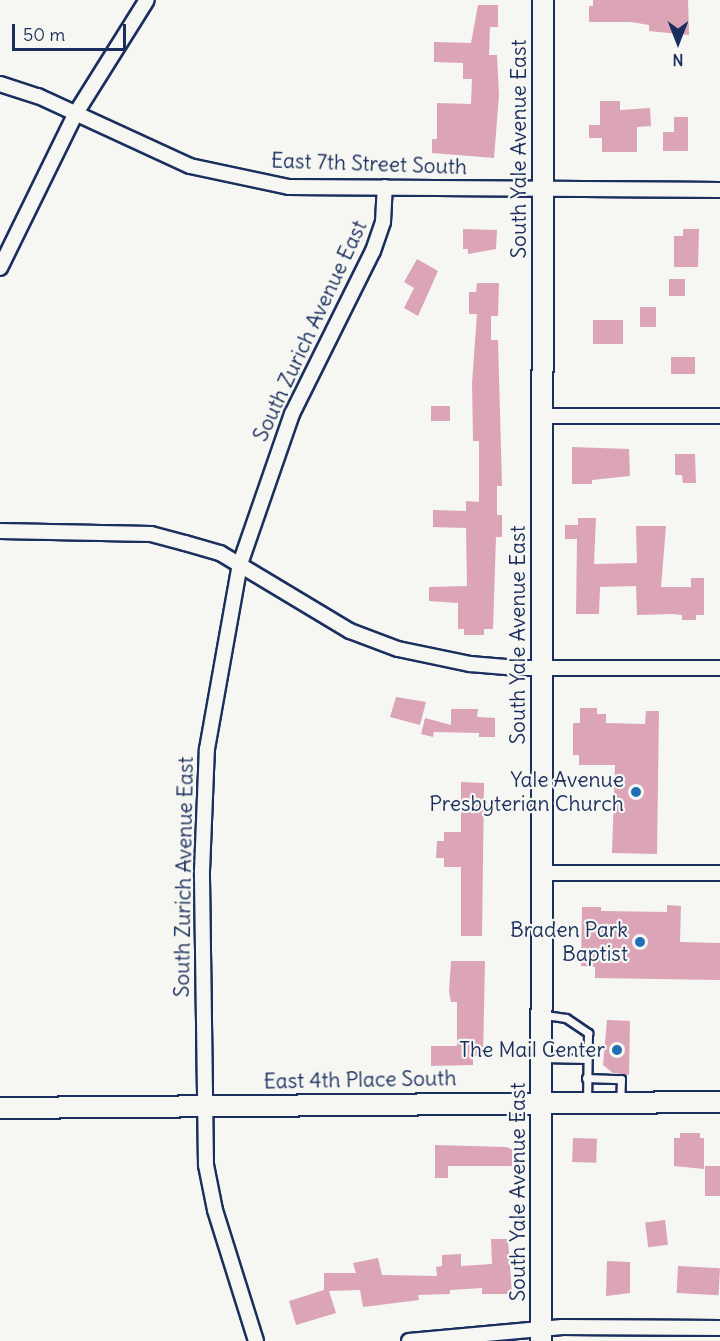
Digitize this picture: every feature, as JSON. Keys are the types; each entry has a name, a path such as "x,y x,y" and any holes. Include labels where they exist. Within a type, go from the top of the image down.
{"main road":[{"name":"South Yale Avenue East","path":"541,1336 543,0"},
{"name":"East 4th Place South","path":"0,1108 720,1102"}],"street":[{"path":"0,268 76,114 147,0"},
{"name":"East 7th Street South","path":"0,84 76,114 132,142 214,173 289,187 720,190"},
{"name":"South Zurich Avenue East","path":"256,1341 215,1210 206,1164 202,1107 202,859 207,749 240,564 292,414 373,252 384,222 385,187"},
{"path":"542,416 720,416"},
{"path":"0,531 151,534 220,553 315,613 398,649 470,664 542,668 720,668"},
{"path":"542,873 720,873"},
{"path":"409,1341 720,1328"}],"lane":[{"path":"542,1015 566,1018 588,1033 587,1103"},
{"path":"542,1058 587,1059"},
{"path":"586,1078 621,1079 620,1103"}],"building":[{"path":"593,0 688,0 689,35 649,31 649,25 631,22 589,22 589,6 593,6"},
{"path":"478,5 498,5 498,27 490,27 489,55 497,55 499,95 494,158 432,153 432,139 437,139 437,103 471,104 472,79 463,79 463,63 434,62 434,42 471,43"},
{"path":"600,101 620,101 620,110 650,108 651,126 637,127 637,152 602,152 602,138 589,138 589,125 600,125"},
{"path":"674,117 688,117 688,151 663,151 663,132 674,132"},
{"path":"463,229 497,230 496,249 468,254 468,249 463,249"},
{"path":"683,229 699,229 698,267 674,267 674,236 683,236"},
{"path":"417,259 438,271 418,316 404,308 414,288 404,282"},
{"path":"669,279 685,279 685,296 669,296"},
{"path":"477,283 499,283 498,316 491,316 491,340 498,340 502,486 497,486 497,515 502,515 502,537 496,537 493,629 484,629 484,635 464,635 464,629 458,629 458,603 429,601 429,587 467,586 466,528 433,527 433,510 466,511 466,501 479,502 479,441 473,441 472,383 477,314 469,314 469,292 476,292"},
{"path":"640,307 656,307 656,327 640,327"},
{"path":"593,320 623,320 623,344 593,344"},
{"path":"671,357 695,357 695,374 671,374"},
{"path":"431,406 450,406 450,421 431,421"},
{"path":"572,447 629,449 630,476 592,480 592,484 572,484"},
{"path":"675,454 695,454 696,483 683,483 682,475 675,475"},
{"path":"578,518 596,518 594,564 637,563 636,526 666,526 661,587 691,587 691,578 704,578 704,615 696,615 696,620 682,620 682,615 673,614 637,615 636,586 600,587 599,614 576,614 577,539 565,539 565,525 578,525"},
{"path":"396,697 426,702 420,725 390,717"},
{"name":"Yale Avenue Presbyterian Church","path":"580,708 597,708 597,714 606,714 606,723 645,724 646,711 659,711 657,854 612,853 615,765 579,765 579,755 573,755 573,723 580,723"},
{"path":"451,709 478,709 477,717 495,718 495,737 479,737 479,733 434,732 433,737 421,734 425,718 451,725"},
{"path":"461,782 484,783 482,936 461,936 461,867 444,867 444,858 436,858 437,841 444,841 444,832 461,832"},
{"name":"Braden Park Baptist","path":"667,905 681,906 680,942 720,943 720,980 595,978 595,967 581,966 582,907 601,907 601,911 667,912"},
{"path":"451,961 485,961 483,1056 473,1056 473,1065 431,1066 431,1046 457,1046 457,1002 451,1002 449,992"},
{"name":"The Mail Center","path":"607,1020 630,1021 629,1075 613,1073 603,1065"},
{"path":"680,1133 700,1133 700,1138 704,1138 704,1169 674,1166 674,1138 680,1138"},
{"path":"573,1138 597,1139 596,1163 572,1162"},
{"path":"435,1145 506,1147 512,1149 512,1166 448,1166 448,1178 435,1178"},
{"path":"705,1166 720,1166 720,1196 705,1196"},
{"path":"665,1220 668,1245 648,1247 645,1222"},
{"path":"491,1239 508,1239 512,1294 482,1294 482,1288 450,1290 450,1294 418,1295 419,1300 363,1307 360,1290 329,1291 336,1313 296,1325 289,1301 324,1290 324,1273 356,1273 353,1263 378,1258 382,1275 437,1276 436,1267 442,1266 442,1255 461,1254 461,1266 492,1264"},
{"path":"607,1261 630,1262 630,1293 606,1296"},
{"path":"678,1266 720,1268 719,1295 677,1293"}],"place":[{"name":"Yale Avenue Presbyterian Church","path":"636,792"},
{"name":"Braden Park Baptist","path":"640,942"},
{"name":"The Mail Center","path":"617,1050"}]}
